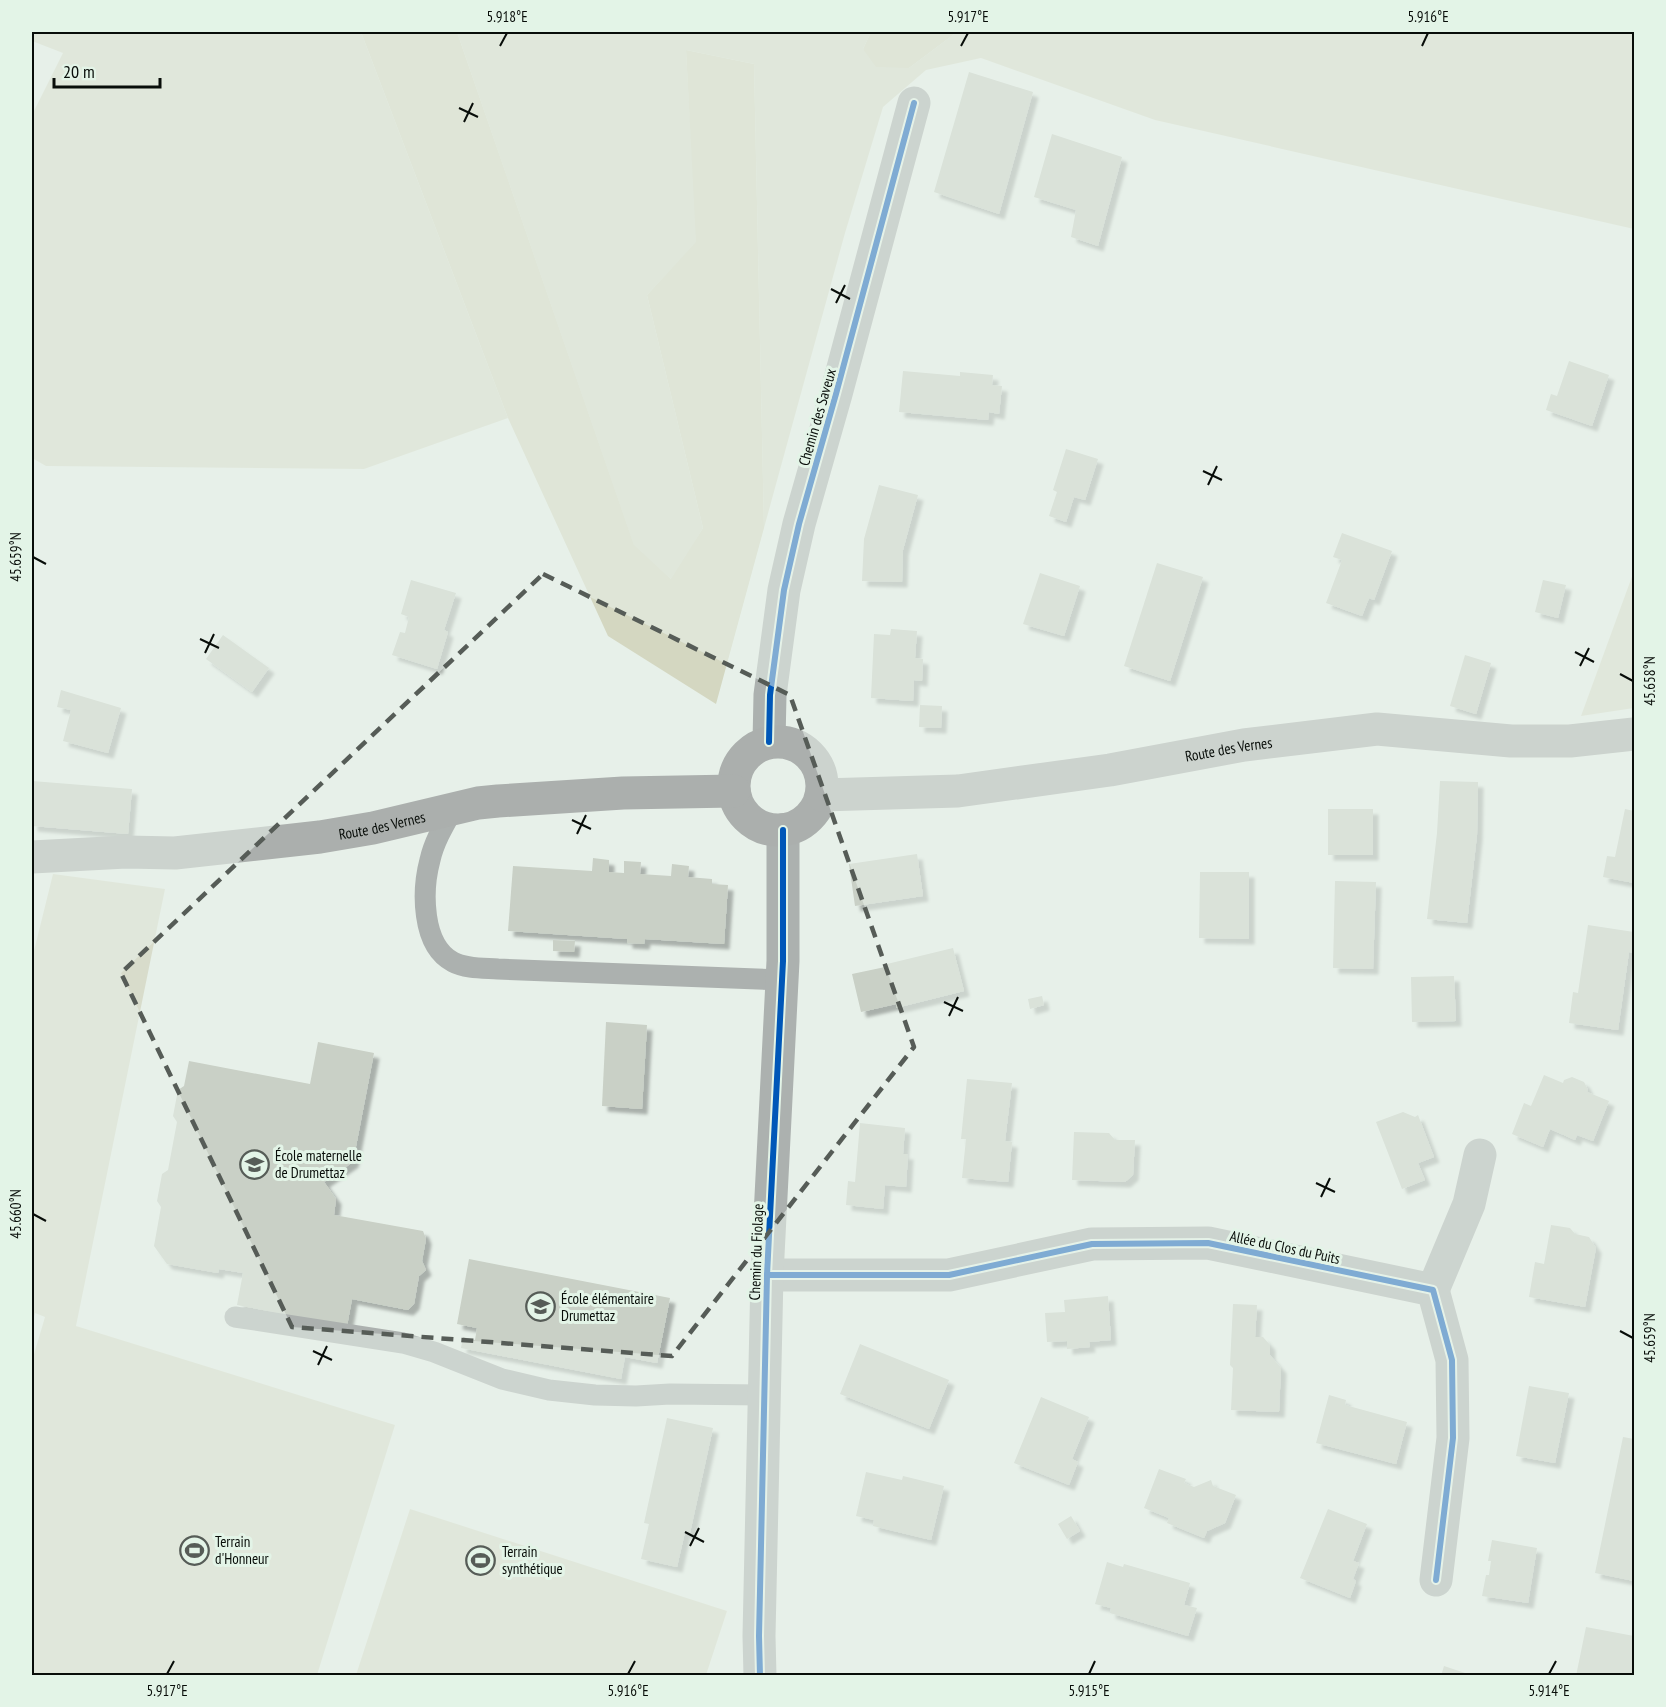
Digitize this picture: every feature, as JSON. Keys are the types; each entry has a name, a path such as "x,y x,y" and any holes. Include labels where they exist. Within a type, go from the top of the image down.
{"main road":[{"name":"Route des Vernes","path":"822,795 958,791 1110,770 1244,745 1377,729 1510,741 1570,741 1635,734"},
{"path":"769,742 783,742 797,746 809,754 818,766 822,780 822,795 817,808 808,819 797,826 783,830 769,830 756,825 737,805 734,791 734,778 738,766 746,755 769,742"},
{"path":"32,857 126,852 171,839 368,810 440,803 465,806 534,798 623,793 734,791"}],"street":[{"name":"Chemin des Saveux","path":"769,742 770,695 784,590 799,524 914,103"},
{"name":"Chemin du Fiolage","path":"760,1676 759,1625 767,1275 782,981 783,830"},
{"path":"1436,1580 1454,1438 1452,1360 1433,1290 1470,1204 1480,1155"},
{"name":"Allée du Clos du Puits","path":"767,1275 949,1275 1092,1244 1208,1243 1433,1290"}],"lane":[{"path":"465,806 439,835 425,884 426,913 433,939 441,952 454,963 467,967 498,969 782,981"},
{"path":"235,1317 403,1343 434,1352 502,1379 549,1389 595,1395 764,1395"}],"highlighted area":[{"path":"543,574 790,695 914,1047 672,1356 292,1327 121,973"}],"green space":[{"path":"32,32 361,32 508,418 364,469 46,466 32,458 32,115 63,53 32,41"},
{"path":"361,32 457,32 634,545 671,579 703,528 647,295 696,242 686,50 754,64 764,528 716,704 608,636 508,418"},
{"path":"457,32 871,32 863,49 909,68 957,32 1634,32 1634,229 1155,120 981,58 926,70 883,107 845,233 764,528 754,64 686,50 697,242 647,295 703,528 672,580 634,546"},
{"path":"871,32 957,32 909,68 876,67 863,49"},
{"path":"1634,571 1634,708 1581,716"},
{"name":"Terrain d'Honneur","path":"53,874 165,889 76,1326 395,1425 317,1675 32,1675 32,1361 45,1317 35,1313 32,1325 32,959"},
{"name":"Terrain synthétique","path":"410,1509 727,1611 706,1675 356,1675"}],"building":[{"path":"969,72 1033,92 999,214 934,192"},
{"path":"1052,134 1122,157 1098,246 1071,237 1076,210 1034,197"},
{"path":"1569,361 1609,375 1592,426 1546,410 1551,394 1557,396"},
{"path":"903,371 960,376 960,372 993,375 992,385 1002,386 999,414 989,412 988,420 899,412"},
{"path":"1066,449 1098,459 1085,500 1074,497 1066,522 1049,516 1057,492 1053,490"},
{"path":"879,485 918,495 903,550 902,582 862,581 864,539"},
{"path":"1342,533 1392,551 1374,600 1369,598 1362,616 1326,603 1342,560 1333,557"},
{"path":"1157,563 1203,577 1170,681 1124,666"},
{"path":"1040,573 1080,586 1064,636 1023,624"},
{"path":"411,580 456,593 444,630 448,632 437,669 392,655 400,632 405,633 409,617 401,614"},
{"path":"1543,580 1566,585 1558,618 1535,612"},
{"path":"891,629 917,631 915,658 923,659 922,681 914,680 913,701 871,698 874,634 890,635"},
{"path":"223,635 269,668 252,692 206,659"},
{"path":"1465,655 1491,663 1476,714 1450,706"},
{"path":"61,690 121,708 108,753 63,741 71,710 57,707"},
{"path":"920,705 942,706 941,728 919,727"},
{"path":"32,781 132,789 128,834 32,826"},
{"path":"1440,781 1478,782 1477,835 1467,923 1427,919 1437,833"},
{"path":"1328,809 1373,809 1373,855 1328,855"},
{"path":"1625,809 1634,811 1634,883 1603,877 1607,856 1615,857"},
{"path":"917,854 923,896 855,906 849,864"},
{"path":"593,858 609,860 609,872 624,873 624,861 641,862 640,874 671,876 672,864 689,866 688,877 712,879 712,884 728,885 724,944 645,939 644,944 627,943 627,939 508,931 513,866 592,871"},
{"path":"1200,872 1249,872 1249,939 1199,938"},
{"path":"1335,881 1376,882 1373,969 1333,968"},
{"path":"1588,925 1634,932 1634,953 1629,952 1618,1030 1569,1023 1573,992 1578,993"},
{"path":"553,940 575,941 574,952 553,951"},
{"path":"953,948 964,991 896,1008 896,1004 861,1012 852,974"},
{"path":"1454,976 1456,1021 1412,1022 1411,977"},
{"path":"1042,996 1044,1005 1030,1009 1028,999"},
{"path":"606,1022 647,1025 642,1109 602,1106"},
{"path":"318,1042 374,1053 353,1162 324,1182 336,1199 334,1215 423,1231 426,1239 422,1261 426,1270 419,1276 414,1304 408,1310 352,1299 347,1326 237,1305 243,1273 219,1269 218,1273 167,1264 154,1246 161,1207 157,1201 162,1174 168,1170 177,1122 173,1116 178,1090 184,1086 189,1061 310,1084"},
{"path":"1544,1075 1563,1083 1564,1080 1572,1077 1584,1082 1587,1092 1609,1101 1593,1141 1577,1135 1575,1140 1550,1129 1543,1147 1512,1134 1524,1103 1531,1106"},
{"path":"967,1079 1012,1083 1005,1141 1012,1142 1008,1182 962,1178 966,1139 961,1139"},
{"path":"1403,1112 1415,1117 1418,1115 1434,1157 1418,1163 1425,1180 1402,1189 1376,1122"},
{"path":"860,1123 905,1128 903,1154 908,1154 906,1187 885,1185 883,1209 846,1205 848,1181 855,1182"},
{"path":"1074,1132 1109,1133 1115,1140 1135,1140 1133,1175 1125,1182 1072,1180"},
{"path":"1551,1225 1570,1228 1575,1234 1589,1237 1596,1248 1585,1307 1529,1297 1535,1262 1544,1264"},
{"path":"469,1259 670,1298 657,1363 625,1357 621,1379 461,1348 463,1337 475,1340 477,1328 457,1324"},
{"path":"1108,1296 1111,1340 1089,1342 1090,1347 1067,1349 1067,1341 1047,1342 1045,1313 1065,1312 1064,1300"},
{"path":"1233,1304 1257,1305 1255,1337 1263,1337 1270,1345 1270,1355 1281,1368 1279,1412 1231,1410 1233,1368 1230,1365"},
{"path":"860,1344 949,1380 929,1429 840,1394"},
{"path":"1529,1386 1569,1393 1555,1463 1516,1456"},
{"path":"1329,1395 1346,1400 1345,1405 1407,1422 1396,1464 1316,1443"},
{"path":"1041,1397 1089,1417 1072,1459 1078,1462 1069,1485 1014,1463"},
{"path":"667,1418 713,1428 690,1533 685,1532 677,1567 641,1559 649,1524 644,1523"},
{"path":"1623,1437 1634,1439 1634,1581 1595,1573"},
{"path":"1159,1469 1186,1479 1184,1483 1194,1487 1211,1480 1213,1486 1236,1495 1225,1523 1207,1531 1204,1538 1167,1523 1169,1518 1144,1508"},
{"path":"866,1472 902,1480 903,1476 944,1486 931,1540 873,1526 874,1520 856,1516"},
{"path":"1328,1509 1367,1524 1353,1561 1359,1563 1353,1579 1356,1581 1350,1598 1300,1578"},
{"path":"1071,1516 1080,1531 1067,1539 1058,1524"},
{"path":"1492,1540 1537,1548 1528,1603 1482,1596 1486,1575 1489,1575 1491,1561 1488,1561"},
{"path":"1107,1562 1123,1567 1124,1564 1190,1583 1184,1605 1197,1608 1188,1636 1110,1613 1111,1608 1095,1604"},
{"path":"1586,1627 1634,1636 1634,1676 1576,1676"},
{"path":"1444,1666 1471,1675 1471,1676 1441,1676"}],"cycle path":[{"path":"769,742 770,695 784,590 799,524 914,103"},
{"path":"760,1676 767,1275 783,961 783,830"},
{"path":"767,1275 949,1275 1092,1244 1208,1243 1433,1290 1452,1360 1453,1438 1436,1580"}],"place":[{"name":"École maternelle de Drumettaz","path":"254,1164"},
{"name":"École élémentaire Drumettaz","path":"540,1307"},
{"name":"Terrain d'Honneur","path":"194,1550"},
{"name":"Terrain synthétique","path":"481,1560"}]}
